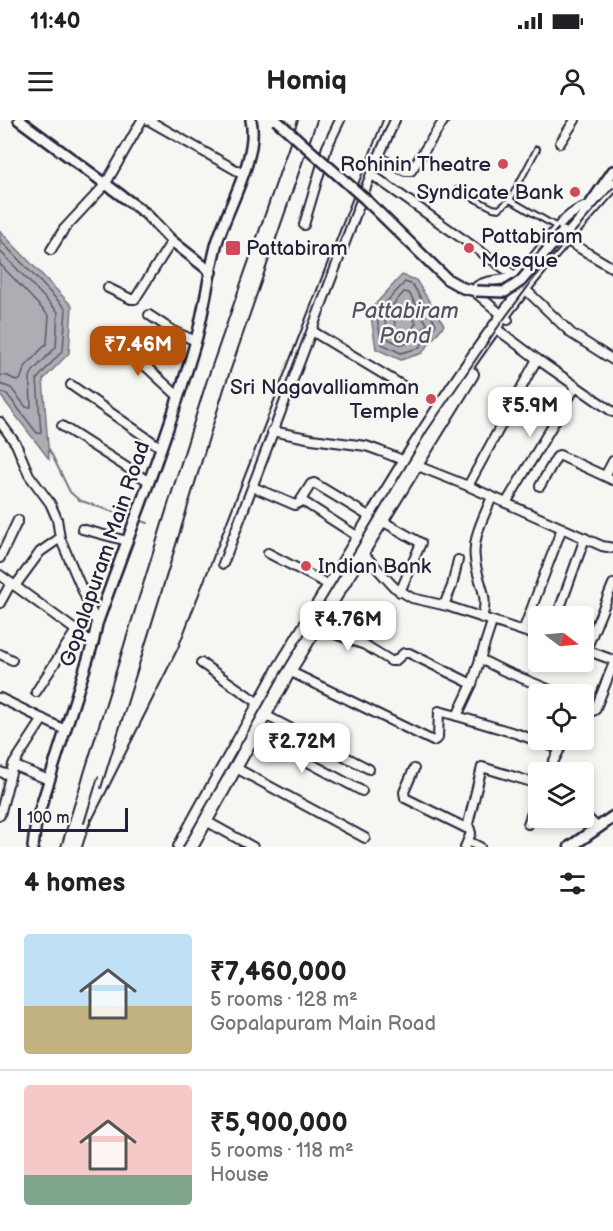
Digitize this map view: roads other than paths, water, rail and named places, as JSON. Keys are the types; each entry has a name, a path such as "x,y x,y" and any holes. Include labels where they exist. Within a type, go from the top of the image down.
{"highway":[{"path":"285,668 316,627 362,552 377,519 411,463 438,409 564,236 613,185"},
{"path":"564,236 613,198"},
{"path":"180,847 224,764 263,709 360,538 377,519"},
{"path":"190,847 236,768 254,733 263,709"}],"main road":[{"path":"570,847 613,817"}],"street":[{"path":"51,250 64,228 105,185 142,120"},
{"path":"148,120 243,174"},
{"path":"251,120 254,133"},
{"path":"254,133 261,120"},
{"path":"276,120 364,199 447,279 463,288 476,291 505,292 521,281 590,205 613,171"},
{"path":"304,225 327,147 340,120"},
{"path":"223,564 371,174 395,120"},
{"path":"378,157 405,171 411,171 444,120"},
{"path":"560,143 575,120"},
{"path":"21,121 145,213 172,241 211,272"},
{"name":"Gopalapuram Main Road","path":"33,847 36,822 97,624 196,341 216,244 243,174 254,133"},
{"path":"371,174 515,276"},
{"path":"564,236 613,268"},
{"path":"506,318 477,294 477,286 480,283 515,276 564,236"},
{"path":"108,288 135,299 172,241"},
{"path":"526,290 572,334 613,360"},
{"path":"149,315 176,332 196,341"},
{"path":"497,329 613,412"},
{"path":"312,331 403,386"},
{"path":"116,339 178,396"},
{"path":"468,486 537,359"},
{"path":"71,385 160,447"},
{"path":"506,503 576,386"},
{"path":"0,422 16,444 29,475 50,503 57,519 60,538 97,624"},
{"path":"62,426 148,481"},
{"path":"272,431 312,440 366,446 468,486 585,538 613,548"},
{"path":"540,486 559,455 609,478 613,461"},
{"path":"253,487 297,504 314,483 422,543 400,592"},
{"path":"482,618 486,601 474,557 477,535 492,497"},
{"path":"301,500 360,538"},
{"path":"0,558 18,520"},
{"path":"82,528 127,541"},
{"path":"523,631 562,528"},
{"path":"0,603 40,552 60,538"},
{"path":"561,606 585,538"},
{"path":"362,552 400,592 412,598 444,605 528,633"},
{"path":"268,553 331,586"},
{"path":"444,605 452,586 458,560"},
{"path":"0,575 93,643"},
{"path":"594,629 613,584"},
{"path":"457,716 472,684 492,622"},
{"path":"316,627 365,645 391,661 395,661 404,653 410,653 472,684"},
{"path":"36,692 76,629"},
{"path":"594,653 613,660"},
{"path":"0,654 12,660"},
{"path":"480,659 536,684"},
{"path":"201,663 263,709 369,769"},
{"path":"594,710 613,665"},
{"path":"285,668 433,741 438,738 439,711 528,738"},
{"path":"0,698 65,730"},
{"path":"0,815 13,765 43,719"},
{"path":"254,733 362,791"},
{"path":"13,765 49,780"},
{"path":"480,847 466,844 470,830 468,824 482,767 528,781"},
{"path":"236,768 365,838"},
{"path":"414,769 404,792 405,798 470,830"},
{"path":"0,772 9,775"},
{"path":"204,820 253,847"},
{"path":"594,824 598,828"}],"lane":[{"path":"457,190 499,209 510,200 537,149"},
{"path":"510,200 564,236"}],"water":[{"path":"0,231 72,306 69,353 43,380 49,459 0,395"},
{"name":"Pattabiram Pond","path":"402,275 416,280 444,325 422,353 401,360 376,349 370,310"}],"waterway":[{"path":"49,449 70,492 79,500 116,513"},
{"path":"139,520 148,523"}],"railway":[{"path":"61,847 206,383 298,120"},
{"path":"101,788 224,389 317,120"},
{"path":"89,826 178,648 383,120"},
{"path":"183,847 281,673 427,431 535,277 613,188"},
{"path":"84,823 98,777"},
{"path":"82,847 91,819"}],"place":[{"name":"Rohinin Theatre","path":"503,164"},
{"name":"Syndicate Bank","path":"575,192"},
{"name":"Pattabiram","path":"233,248"},
{"name":"Pattabiram Mosque","path":"469,248"},
{"name":"Sri Nagavalliamman Temple","path":"431,399"},
{"name":"Indian Bank","path":"306,566"}]}
